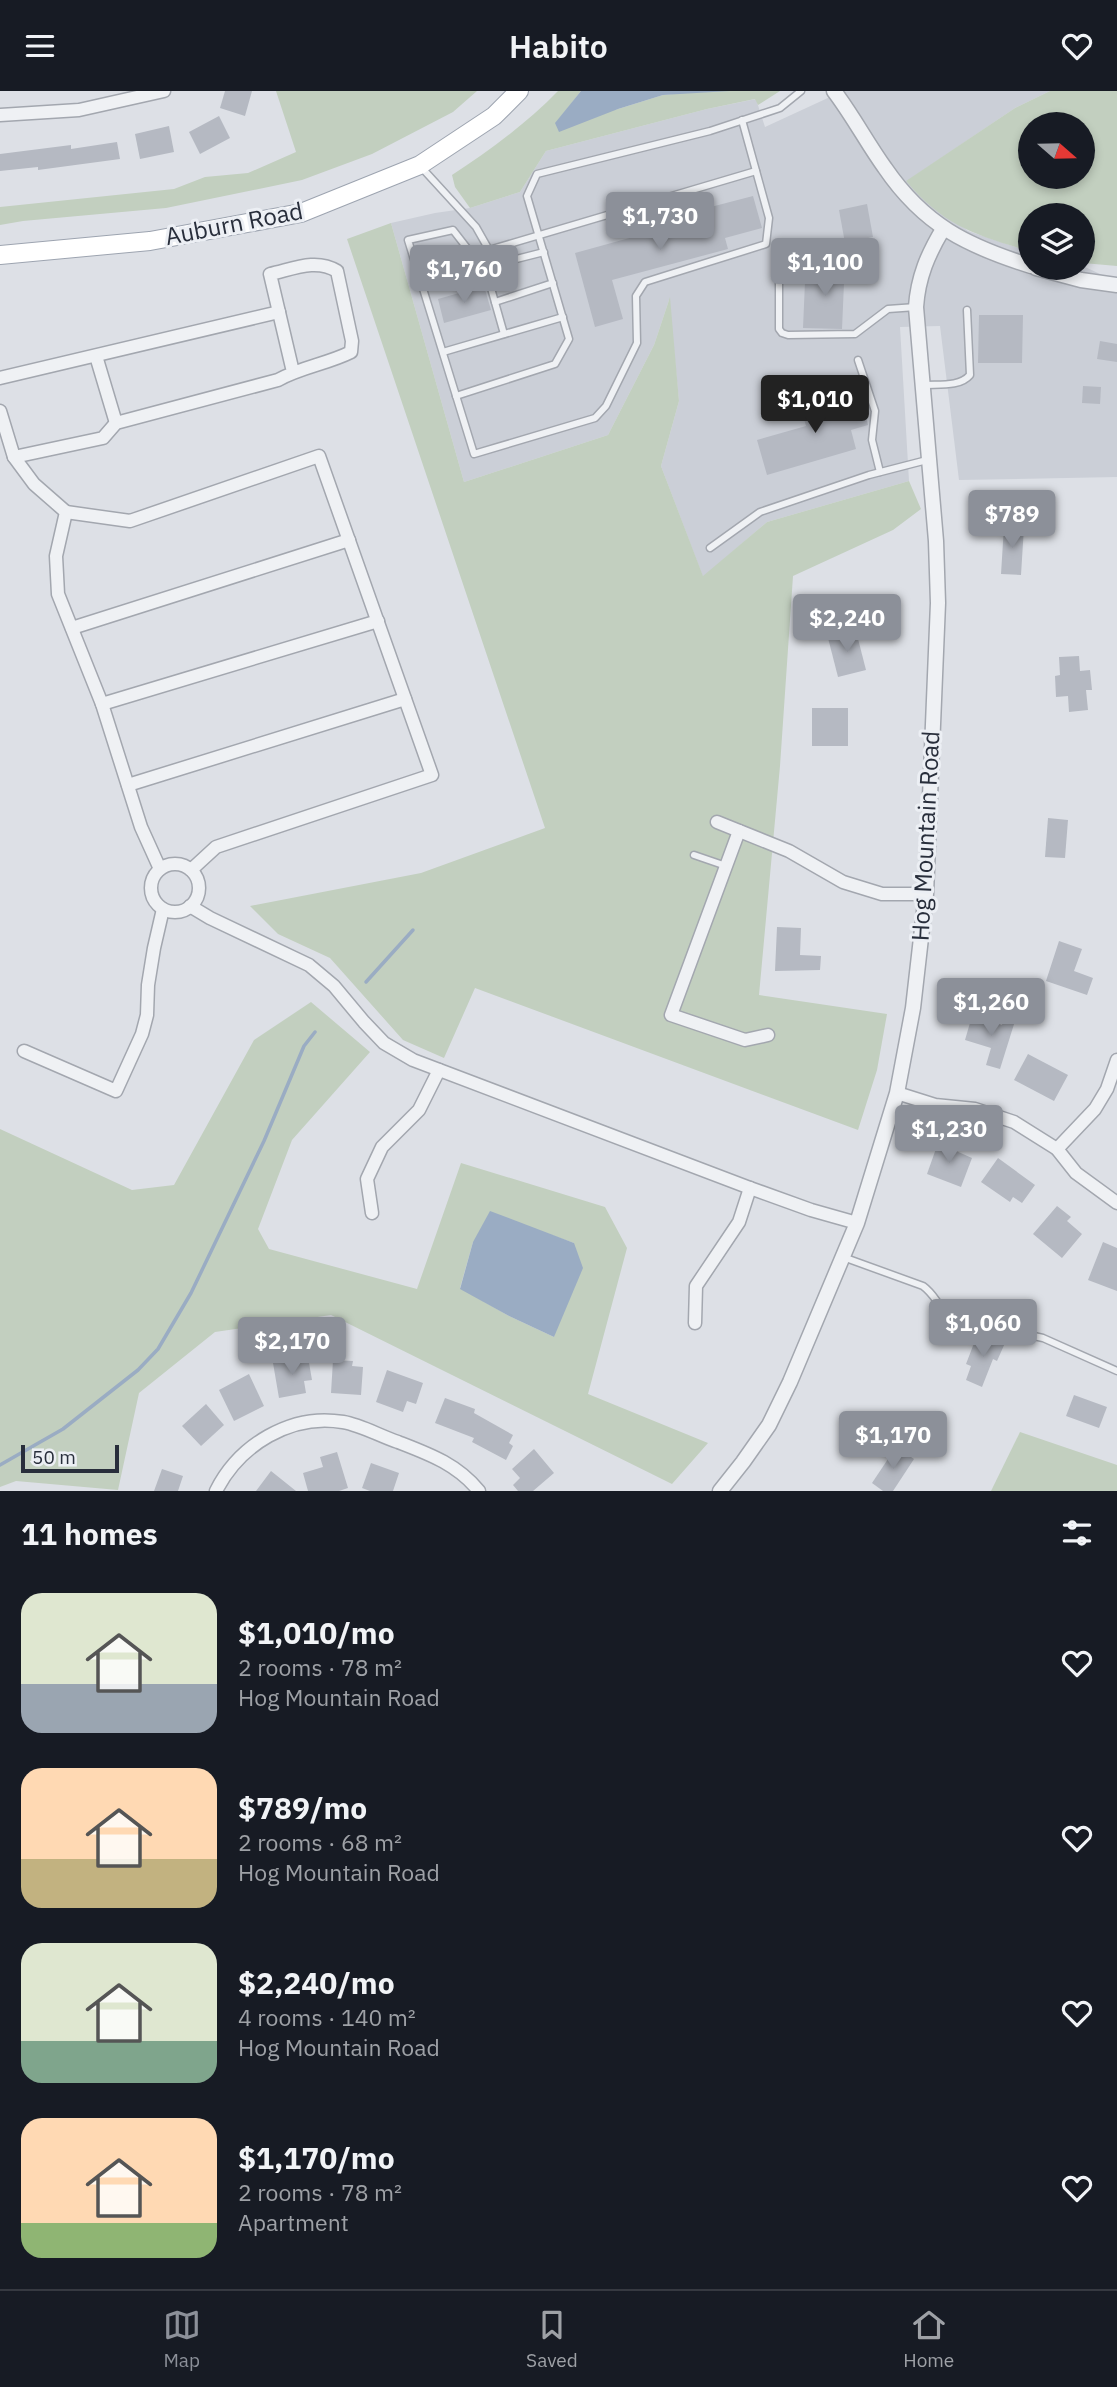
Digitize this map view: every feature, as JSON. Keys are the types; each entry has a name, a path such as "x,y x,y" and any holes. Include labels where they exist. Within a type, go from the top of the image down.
{"main road":[{"name":"Auburn Road","path":"0,255 150,241 301,213 420,165 494,116 519,91"}],"street":[{"path":"0,115 79,110 164,91"},
{"path":"834,91 886,171 918,208 943,229 971,244 1018,261"},
{"name":"Hog Mountain Road","path":"720,1491 769,1425 857,1223 897,1093 913,1008 926,894 938,603 936,541 916,307 926,259 943,229"},
{"path":"14,457 103,438 116,423 278,380 351,352 352,341 337,271 328,265 317,263 270,274 293,372"},
{"path":"1081,280 1117,285"},
{"path":"0,378 279,312"},
{"path":"96,356 116,423"},
{"path":"0,411 14,457 34,484 66,512 130,521 319,456 432,775 216,847 191,870"},
{"path":"66,512 56,556 58,594 102,704 141,827 160,869"},
{"path":"72,628 349,540"},
{"path":"102,704 378,621"},
{"path":"128,785 405,699"},
{"path":"717,822 789,851 843,882 882,894 926,894"},
{"path":"739,831 671,1015 745,1040 768,1035"},
{"path":"180,865 191,870 199,887 198,895 190,906 174,912 163,909 152,894 153,879 160,869 180,865"},
{"path":"190,906 209,918 309,965 334,986 384,1043 413,1060 750,1188 857,1223"},
{"path":"24,1051 116,1091 142,1034 147,1015 150,972 163,909"},
{"path":"1057,1149 1095,1109 1107,1090 1117,1060"},
{"path":"372,1213 367,1179 372,1168 382,1147 419,1110 439,1070"},
{"path":"897,1093 935,1105 975,1109 1014,1122 1057,1149 1076,1173 1117,1203"},
{"path":"695,1323 696,1286 739,1221 750,1188"},
{"path":"216,1491 228,1469 264,1437 288,1427 326,1420 346,1422 436,1457 467,1477 479,1491"}],"lane":[{"path":"456,397 555,364 569,339 527,196 537,174 632,152 780,109 801,91"},
{"path":"474,257 453,230 408,240 474,454 595,418 606,406 637,343 636,296 645,282 765,244 769,218 742,120"},
{"path":"420,165 476,227 485,252 485,267 504,334"},
{"path":"419,277 470,263 474,257 485,252 756,171"},
{"path":"485,267 544,252"},
{"path":"779,278 779,329 788,335 855,334 888,309 916,307"},
{"path":"495,302 553,283"},
{"path":"922,385 954,383 968,379 967,310"},
{"path":"443,352 563,317"},
{"path":"858,360 875,411 872,440 880,472"},
{"path":"710,548 760,512 880,472 929,460"},
{"path":"694,855 726,866"},
{"path":"843,1257 923,1286 930,1291 944,1313 956,1319 1043,1338 1117,1371"}],"shaded area":[{"path":"843,91 1050,91 1015,108 907,181 968,231 1018,248 1018,280 1095,280 1095,272 1117,282 1117,477 959,480 940,326 900,327 909,481 767,522 703,577 661,466 679,401 669,300 654,345 608,435 464,482 391,223 470,208 520,192 546,151 707,109 756,99 765,127"}],"green space":[{"path":"276,91 477,91 453,112 372,154 302,180 166,208 0,225 0,207 174,189 205,177 248,173 296,152"},
{"path":"558,91 581,91 556,123 618,109 663,95 703,91 780,91 758,105 755,99 707,109 546,151 520,192 470,208 455,187 452,175 507,136"},
{"path":"1050,91 1117,91 1117,266 1095,264 1095,203 1018,203 1018,248 977,234 948,219 906,181 1015,108"},
{"path":"391,223 464,482 608,435 654,345 670,297 679,401 661,466 703,576 767,522 909,481 921,509 893,530 793,576 780,766 759,995 887,1014 877,1070 858,1130 475,988 444,1058 403,1040 330,958 278,934 250,906 421,873 545,828 347,239"},
{"path":"311,1002 370,1052 292,1140 258,1229 269,1249 417,1289 461,1163 605,1207 627,1248 588,1394 708,1443 672,1484 331,1315 215,1332 139,1393 118,1490 16,1481 0,1487 0,1129 132,1190 174,1185 254,1040","holes":["537,1230 574,1243 554,1337 509,1316 460,1288 473,1242"]},
{"path":"1020,1432 1117,1465 1117,1491 991,1491"}],"water":[{"path":"581,91 730,91 663,95 559,132 555,123"},
{"path":"490,1211 574,1243 583,1268 554,1337 460,1289 473,1242"}],"building":[{"path":"225,91 252,91 245,116 220,108"},
{"path":"219,116 230,138 200,154 189,132"},
{"path":"169,126 174,152 140,159 135,134"},
{"path":"117,142 120,159 38,170 38,167 0,171 0,154 71,145 71,149"},
{"path":"753,196 762,228 725,238 728,249 612,280 623,319 595,327 575,253 702,218 703,209"},
{"path":"867,204 873,237 845,243 839,210"},
{"path":"822,258 841,259 840,283 844,283 842,329 803,328 805,282 821,283"},
{"path":"484,286 491,310 444,323 438,299"},
{"path":"979,315 1023,315 1022,363 978,363"},
{"path":"1100,341 1117,344 1117,362 1097,359"},
{"path":"1083,386 1101,387 1100,404 1082,403"},
{"path":"838,393 842,406 862,400 868,425 851,430 856,449 767,475 757,440 806,426 800,404"},
{"path":"1004,526 1024,527 1021,575 1001,574"},
{"path":"856,631 866,670 838,677 828,638"},
{"path":"1079,656 1080,671 1090,670 1092,690 1086,690 1088,710 1069,712 1068,696 1056,697 1055,676 1060,675 1059,657"},
{"path":"812,708 848,708 848,746 812,746"},
{"path":"1048,818 1068,820 1065,858 1045,857"},
{"path":"777,927 801,928 800,955 821,956 820,970 775,971"},
{"path":"1059,941 1082,949 1074,971 1093,978 1087,995 1046,981"},
{"path":"972,1016 1002,1025 1004,1018 1015,1021 1000,1069 986,1065 991,1048 965,1040"},
{"path":"1028,1054 1068,1075 1054,1101 1014,1080"},
{"path":"938,1143 972,1158 961,1187 927,1174"},
{"path":"998,1158 1035,1185 1022,1203 1013,1197 1010,1202 981,1182"},
{"path":"1057,1206 1071,1217 1067,1221 1082,1234 1062,1258 1033,1234"},
{"path":"1103,1242 1117,1248 1117,1291 1088,1280"},
{"path":"986,1335 1005,1343 997,1361 993,1359 982,1387 966,1380 971,1366 966,1364 976,1338 983,1341"},
{"path":"308,1357 312,1380 304,1381 306,1393 279,1398 273,1363"},
{"path":"333,1360 353,1361 352,1366 363,1367 361,1395 331,1393"},
{"path":"387,1370 423,1383 416,1404 407,1401 403,1412 376,1402"},
{"path":"249,1374 264,1406 234,1421 219,1390"},
{"path":"1074,1395 1107,1407 1099,1428 1066,1416"},
{"path":"445,1398 475,1409 474,1413 513,1435 509,1443 513,1446 506,1460 472,1442 474,1438 435,1423"},
{"path":"206,1404 224,1425 201,1446 182,1426"},
{"path":"896,1447 914,1459 893,1491 883,1491 872,1483"},
{"path":"534,1449 554,1473 533,1491 518,1491 513,1485 520,1478 512,1469"},
{"path":"337,1452 348,1488 339,1491 308,1491 303,1473 323,1467 320,1457"},
{"path":"371,1463 399,1473 393,1491 370,1491 362,1488"},
{"path":"162,1469 183,1476 178,1491 154,1491"},
{"path":"271,1471 296,1491 256,1491"}],"waterway":[{"path":"366,982 413,930"},
{"path":"0,1465 63,1429 138,1370 158,1349 191,1293 264,1141 304,1046 315,1032"}]}
